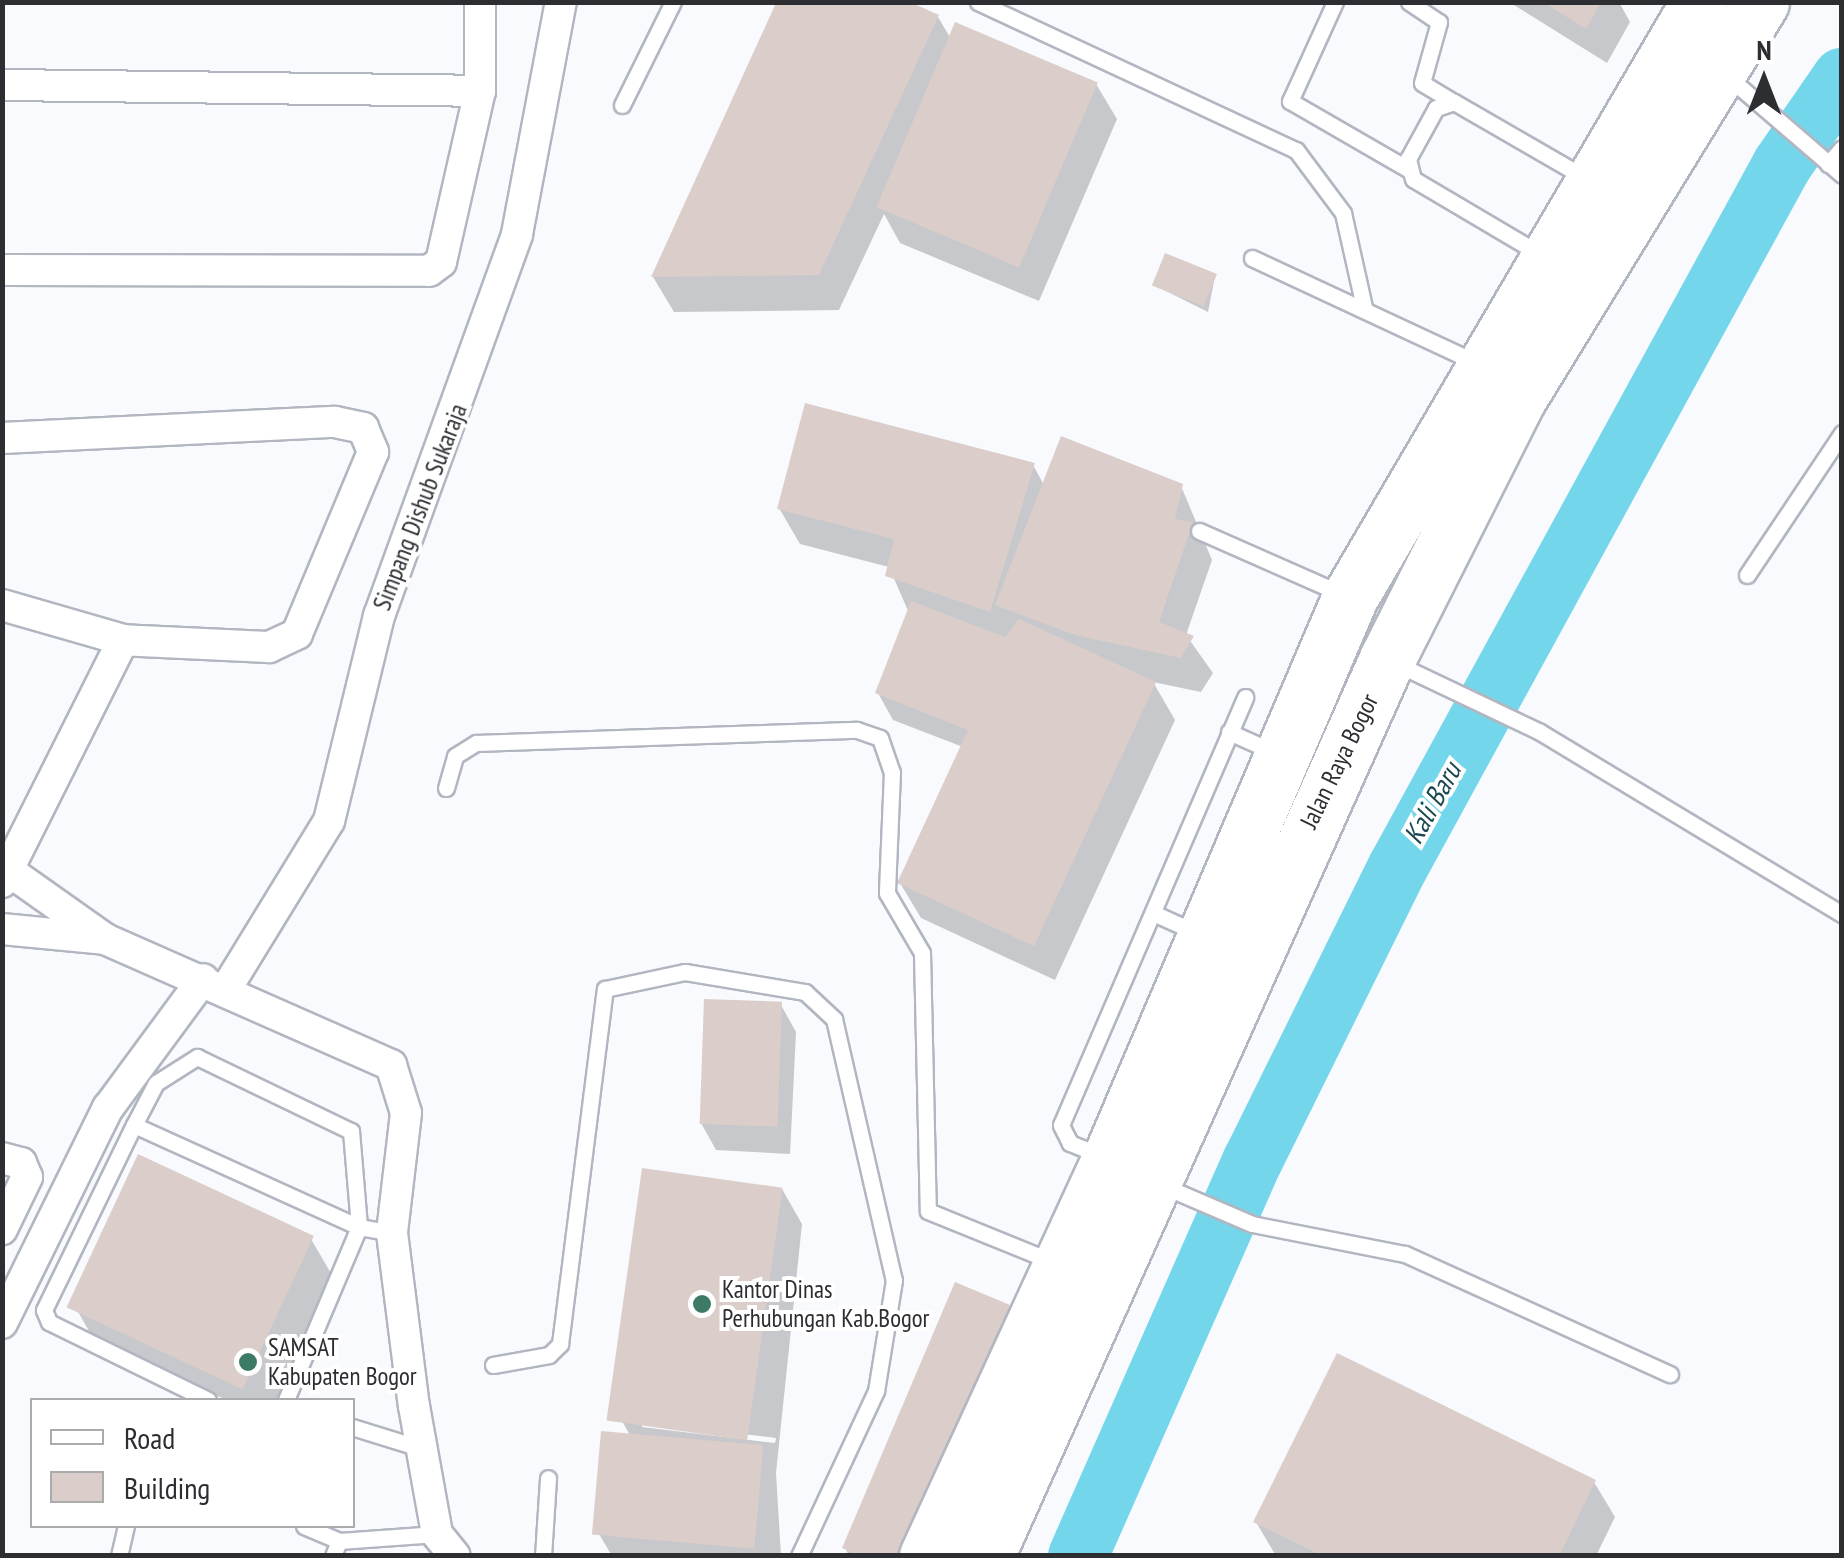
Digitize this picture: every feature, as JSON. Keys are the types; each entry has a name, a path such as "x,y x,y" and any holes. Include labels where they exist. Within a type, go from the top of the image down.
{"highway":[{"name":"Jalan Raya Bogor","path":"927,1556 1060,1264 1146,1177 1203,935 1350,597 1480,366 1567,269 1613,194 1699,2"},
{"name":"Jalan Raya Bogor","path":"1613,194 1719,68 1762,2"},
{"name":"Jalan Raya Bogor","path":"986,1556 1146,1177 1404,668 1519,397 1567,269"}],"street":[{"path":"2,270 428,271 441,262 480,90 480,2"},
{"name":"Simpang Dishub Sukaraja","path":"2,1323 108,1108 214,984 330,821 379,616 517,234 561,2"},
{"path":"2,84 480,90"},
{"path":"2,438 336,422 371,436 373,452 297,634 268,647 123,640 2,605"},
{"path":"123,640 6,873 105,939 391,1065 406,1112 392,1233 420,1448 446,1545"},
{"path":"2,929 105,939"},
{"path":"2,1158 22,1163 28,1177 2,1230"}],"lane":[{"path":"622,105 673,2"},
{"path":"978,2 1296,150 1343,213 1364,307"},
{"path":"1335,2 1290,101 1408,169 1567,269"},
{"path":"1408,2 1439,22 1422,83 1613,194"},
{"path":"1719,68 1830,165 1842,148"},
{"path":"1408,169 1436,108 1454,102"},
{"path":"1252,258 1364,307 1480,366"},
{"path":"1747,575 1842,433"},
{"path":"1198,531 1350,597"},
{"path":"1404,668 1540,732 1842,914"},
{"path":"1245,697 1061,1125 1070,1143 1252,1224 1405,1254 1670,1374"},
{"path":"446,788 456,756 486,742 857,730 880,738 892,772 887,893 922,953 928,1211 1060,1264"},
{"path":"1229,732 1281,755"},
{"path":"1152,913 1203,935"},
{"path":"493,1365 549,1355 560,1344 604,989 684,972 805,992 834,1019 894,1280 876,1392 800,1556"},
{"path":"204,1398 49,1322 44,1310 156,1083 197,1057 329,1116 351,1131 359,1227 287,1398"},
{"path":"134,1125 359,1227 392,1233"},
{"path":"355,1428 420,1448"},
{"path":"543,1556 548,1478"},
{"path":"119,1556 126,1528"},
{"path":"307,1528 336,1548 446,1545"}],"building":[{"path":"1543,2 1601,2 1586,29"},
{"path":"776,3 912,3 939,15 819,275 651,277"},
{"path":"955,22 1098,83 1019,268 876,207"},
{"path":"1165,253 1217,274 1204,306 1152,285"},
{"path":"805,403 1035,463 990,612 885,576 894,539 777,509"},
{"path":"1061,436 1183,484 1175,519 1193,522 1159,622 1194,636 1181,658 1075,635 995,605"},
{"path":"911,601 1005,637 1019,619 1156,682 1034,946 897,883 968,730 875,693"},
{"path":"704,999 782,1002 778,1127 700,1124"},
{"path":"138,1154 314,1236 242,1389 67,1307"},
{"name":"Kantor Dinas Perhubungan Kab.Bogor","path":"642,1168 783,1188 747,1440 607,1421"},
{"path":"955,1282 1010,1305 895,1556 860,1556 842,1548"},
{"path":"1337,1353 1596,1480 1559,1556 1323,1556 1253,1522"},
{"path":"601,1431 763,1445 754,1549 592,1535"}],"waterway":[{"name":"Kali Baru","path":"1078,1556 1253,1160 1398,867 1782,165 1842,78"}],"place":[{"name":"Kantor Dinas Perhubungan Kab.Bogor","path":"702,1304"},
{"name":"SAMSAT Kabupaten Bogor","path":"248,1362"}]}
